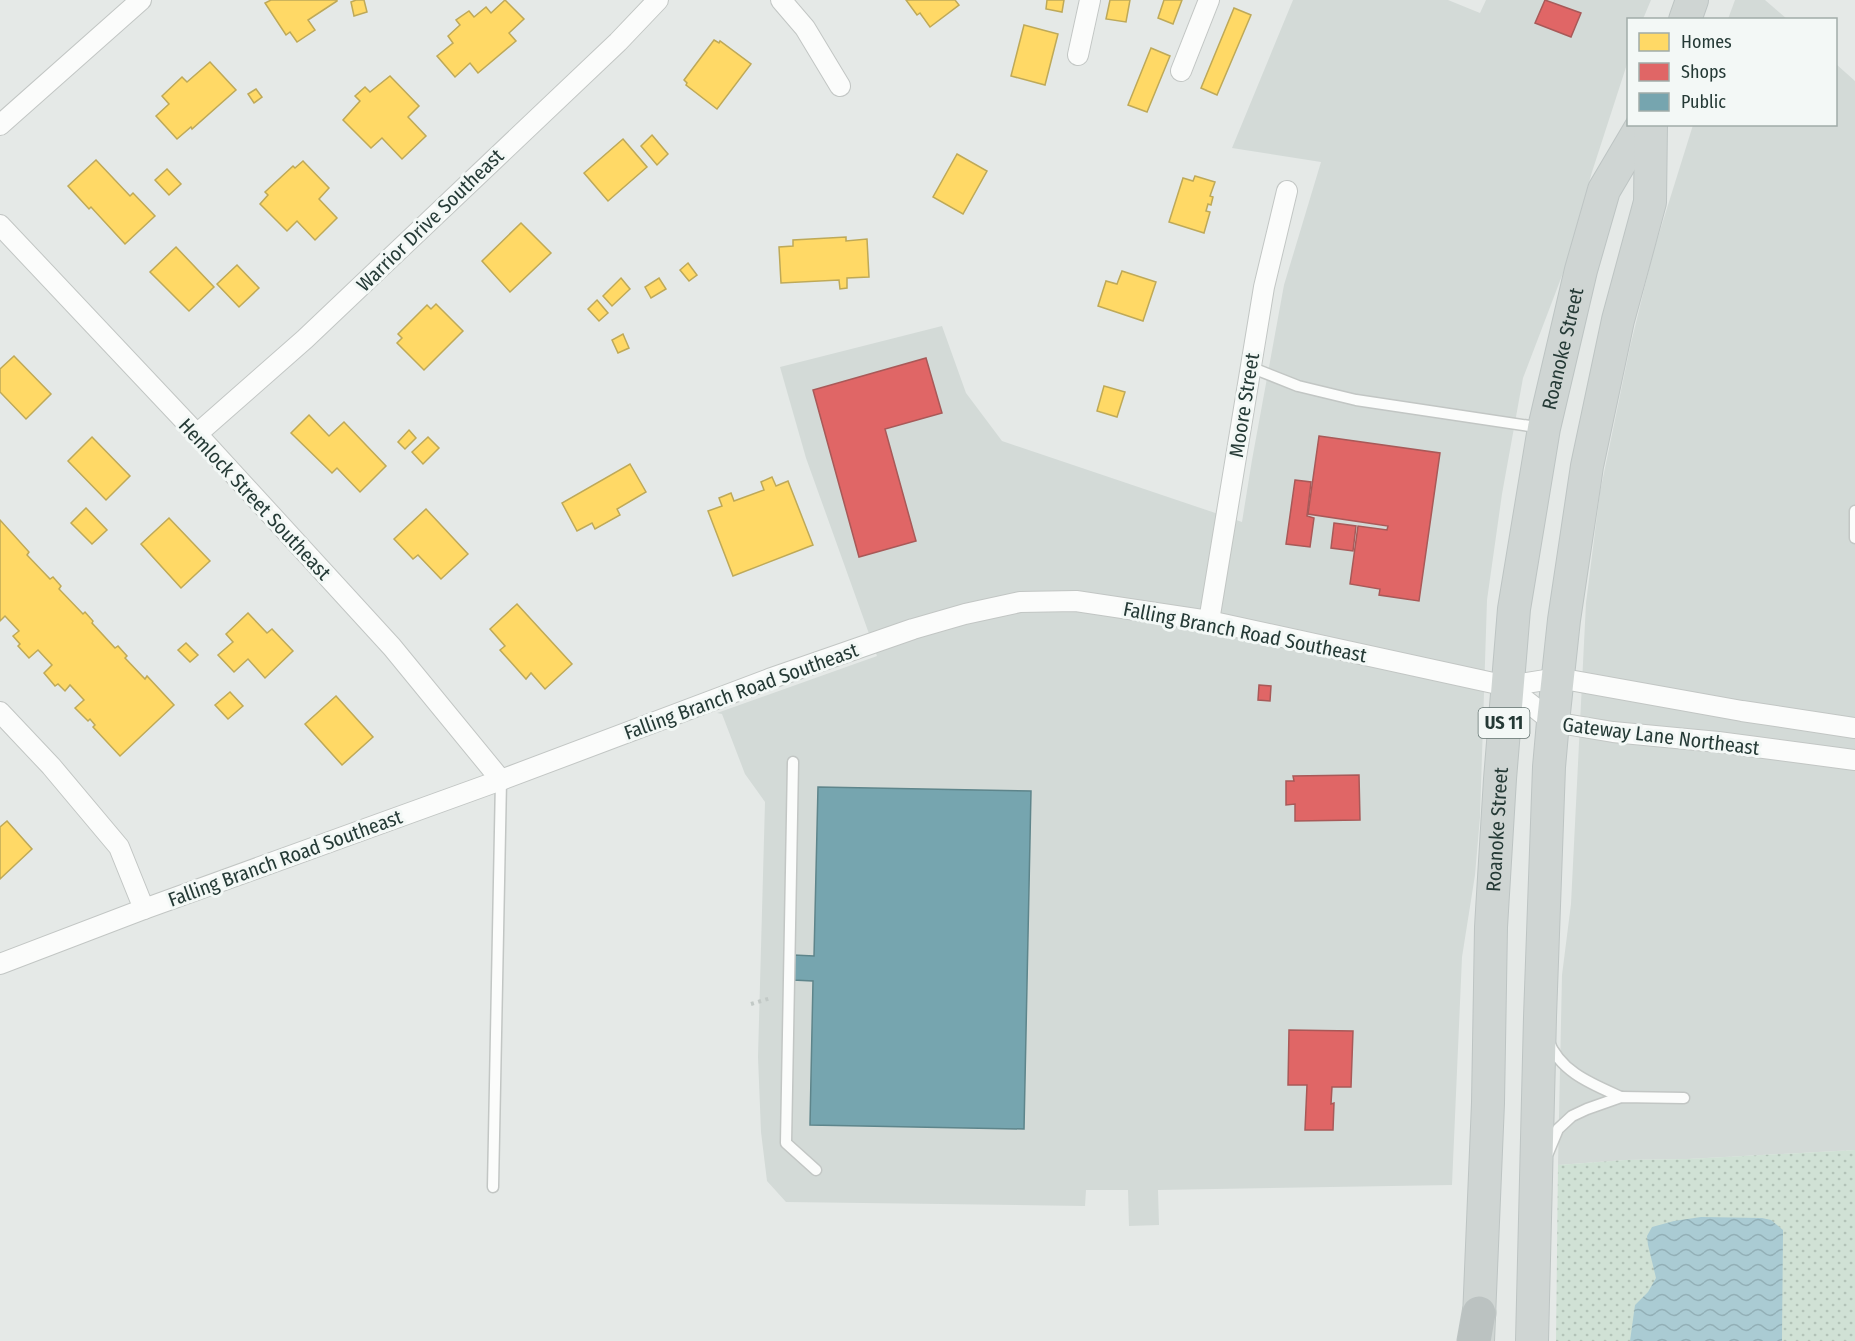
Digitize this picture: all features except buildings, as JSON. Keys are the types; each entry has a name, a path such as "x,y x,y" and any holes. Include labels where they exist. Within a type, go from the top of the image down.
{"main road":[{"path":"1686,18 1692,0"},
{"name":"Roanoke Street","path":"1477,1332 1488,1103 1491,927 1514,609 1544,428 1581,270 1604,190 1642,126"},
{"name":"US 11","path":"1532,1341 1549,767 1563,620 1587,466 1618,320 1650,202 1651,126"}],"street":[{"path":"0,125 141,0"},
{"name":"Warrior Drive Southeast","path":"197,434 305,339 618,42 658,0"},
{"path":"781,0 805,28 840,86"},
{"path":"1078,56 1090,0"},
{"path":"1181,71 1209,0"},
{"name":"Moore Street","path":"1209,621 1264,287 1287,191"},
{"name":"Hemlock Street Southeast","path":"0,225 197,434 392,647 501,780"},
{"name":"Falling Branch Road Southeast","path":"0,964 769,679 913,629 965,614 1020,602 1076,601 1209,621 1507,686"},
{"name":"Gateway Lane Northeast","path":"1507,686 1558,678 1742,711 1855,728"},
{"name":"Gateway Lane Northeast","path":"1507,686 1553,723 1855,760"},
{"path":"0,712 51,766 119,846 144,909"}],"lane":[{"path":"1251,367 1298,386 1356,400 1544,428"},
{"path":"1855,511 1855,538"},
{"path":"793,762 786,1143 816,1170"},
{"path":"493,1187 501,780"},
{"path":"1540,1017 1551,1048 1568,1069 1585,1081 1621,1097"},
{"path":"1536,1194 1544,1161 1558,1130 1572,1116 1621,1097 1684,1098"}],"shaded area":[{"path":"1293,0 1448,0 1480,13 1486,0 1651,0 1643,18 1627,18 1627,64 1592,172 1563,273 1523,378 1502,494 1487,600 1480,817 1475,875 1462,957 1452,1185 1158,1190 1159,1225 1129,1226 1128,1190 1086,1190 1085,1206 786,1202 767,1181 761,1132 758,1057 765,802 745,774 722,714 717,713 877,656 806,458 780,367 942,326 966,393 1002,441 1242,522 1284,285 1321,162 1232,148"},
{"path":"1735,0 1765,0 1786,18 1728,18"},
{"path":"1837,65 1855,81 1855,1150 1558,1165 1562,975 1571,904 1586,603 1600,492 1630,347 1653,253 1693,126 1837,126"}],"green space":[{"path":"1855,1150 1855,1341 1556,1341 1558,1165"}],"water":[{"path":"1701,1217 1762,1218 1771,1220 1783,1230 1782,1341 1630,1341 1635,1305 1648,1292 1656,1278 1647,1236 1652,1227"}]}
